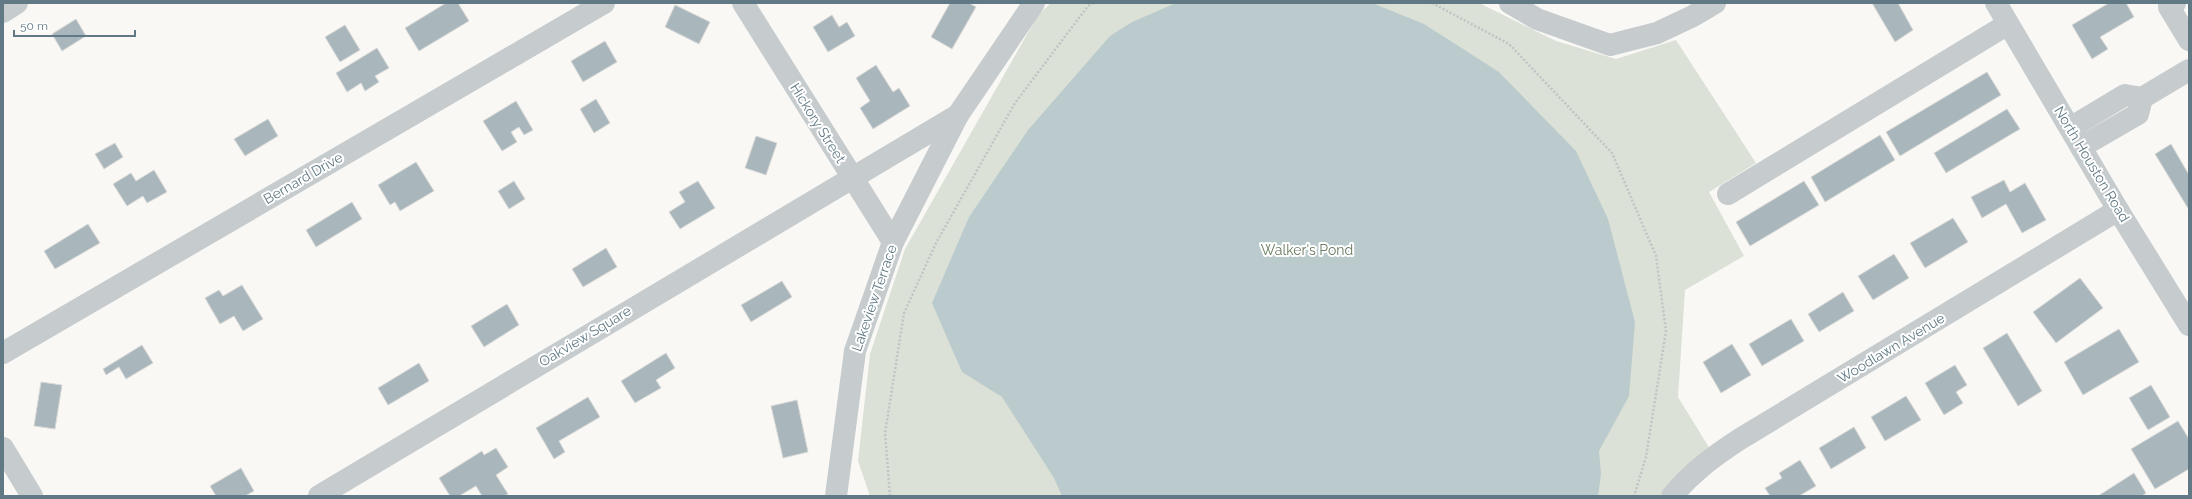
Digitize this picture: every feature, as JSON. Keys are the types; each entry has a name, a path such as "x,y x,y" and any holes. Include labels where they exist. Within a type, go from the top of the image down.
{"street":[{"path":"3,12 17,3"},
{"name":"Bernard Drive","path":"3,353 604,3"},
{"name":"Hickory Street","path":"744,3 851,177 893,242"},
{"name":"Lakeview Terrace","path":"836,496 855,351 893,242 958,114 1034,3"},
{"path":"1510,3 1537,19 1610,45 1657,33 1694,16 1715,3"},
{"name":"North Houston Road","path":"1996,3 2118,210 2182,300 2189,325"},
{"path":"2170,4 2189,40"},
{"path":"1728,194 2008,24"},
{"path":"2070,128 2125,95 2142,98 2189,70"},
{"path":"2081,147 2138,114 2142,98"},
{"name":"Lakeview Terrace","path":"851,177 958,114"},
{"name":"Oakview Square","path":"319,496 851,177"},
{"name":"Woodlawn Avenue","path":"1672,496 1687,478 1722,450 2118,210"},
{"path":"3,448 32,496"}],"path":[{"path":"890,496 885,433 904,313 936,243 1015,103 1088,6 1093,3"},
{"path":"1432,3 1509,44 1612,153 1656,256 1666,331 1646,457 1634,496"}],"green space":[{"name":"Walker's Pond","path":"1051,3 1479,3 1556,41 1616,59 1676,40 1756,163 1709,192 1744,256 1685,290 1678,397 1710,449 1677,476 1660,496 870,496 858,461 870,354 905,249 1038,15"}],"shaded area":[{"name":"Walker's Pond","path":"1176,3 1372,3 1424,24 1499,72 1576,151 1608,219 1635,322 1629,396 1599,451 1601,474 1598,496 1062,496 1054,478 1002,397 962,372 932,303 969,217 1028,130 1110,36 1132,22"}],"building":[{"path":"446,3 458,3 469,21 419,51 405,28"},
{"path":"950,3 969,3 976,7 952,49 931,37"},
{"path":"1872,3 1898,3 1913,30 1895,42"},
{"path":"2109,3 2126,3 2134,17 2100,37 2108,49 2092,59 2072,25"},
{"path":"675,5 710,22 699,44 665,27"},
{"path":"832,15 839,27 847,22 855,36 828,52 813,27"},
{"path":"76,19 86,36 62,51 52,34"},
{"path":"345,25 360,50 340,62 325,37"},
{"path":"605,41 617,62 583,82 571,61"},
{"path":"377,48 389,68 375,76 379,82 365,91 361,83 347,92 336,73"},
{"path":"876,65 893,92 899,88 910,106 873,129 860,108 870,101 856,78"},
{"path":"1987,72 2001,95 1900,156 1886,132"},
{"path":"596,99 610,123 594,133 580,109"},
{"path":"516,101 533,130 524,135 519,127 511,132 517,142 502,151 483,121"},
{"path":"2007,109 2020,129 1946,173 1934,153"},
{"path":"268,119 278,136 245,156 234,139"},
{"path":"1880,135 1895,160 1825,202 1811,177"},
{"path":"756,136 777,143 766,175 745,168"},
{"path":"115,143 123,157 104,169 95,154"},
{"path":"2171,144 2189,175 2189,210 2155,154"},
{"path":"416,162 434,191 400,211 395,202 390,205 378,185"},
{"path":"154,170 167,192 147,203 143,196 127,206 113,184 131,173 136,181"},
{"path":"2004,180 2010,192 2025,183 2046,220 2022,233 2006,204 1982,218 1971,197"},
{"path":"514,181 525,199 509,209 498,191"},
{"path":"698,181 715,208 680,229 669,212 685,202 679,192"},
{"path":"1804,181 1819,205 1750,246 1736,222"},
{"path":"352,202 362,219 316,247 306,230"},
{"path":"1953,218 1968,242 1925,268 1910,243"},
{"path":"88,224 100,243 55,269 44,251"},
{"path":"606,248 617,267 583,287 572,269"},
{"path":"1894,254 1909,278 1873,300 1858,276"},
{"path":"2080,278 2103,308 2056,343 2033,312"},
{"path":"782,281 792,297 751,322 741,305"},
{"path":"242,285 263,319 243,331 234,316 220,324 205,298 219,290 223,296"},
{"path":"1843,292 1854,311 1819,332 1808,314"},
{"path":"507,304 519,325 484,347 471,326"},
{"path":"1791,319 1804,341 1762,366 1749,344"},
{"path":"2119,329 2139,362 2083,395 2064,362"},
{"path":"2007,333 2042,391 2018,406 1983,348"},
{"path":"1732,344 1751,375 1721,393 1703,362"},
{"path":"142,345 153,363 126,379 119,367 106,375 103,369"},
{"path":"666,353 675,368 656,380 661,388 635,403 621,381"},
{"path":"419,363 429,381 388,405 378,388"},
{"path":"1955,365 1967,385 1956,392 1963,403 1944,415 1925,383"},
{"path":"41,382 62,385 55,429 34,426"},
{"path":"2151,385 2170,417 2148,430 2129,398"},
{"path":"1906,396 1921,420 1885,441 1871,417"},
{"path":"588,397 600,417 559,441 565,452 554,459 536,428"},
{"path":"797,400 808,452 783,458 771,406"},
{"path":"2178,421 2189,439 2189,469 2155,489 2131,449"},
{"path":"1854,427 1866,448 1831,469 1819,448"},
{"path":"496,448 508,467 496,475 508,494 504,496 482,496 476,486 459,496 450,496 439,478 482,451 484,455"},
{"path":"1800,460 1816,486 1799,496 1770,496 1765,488 1782,478 1779,473"},
{"path":"241,468 254,491 245,496 216,496 210,486"},
{"path":"2134,473 2146,493 2142,496 2098,496"}]}
